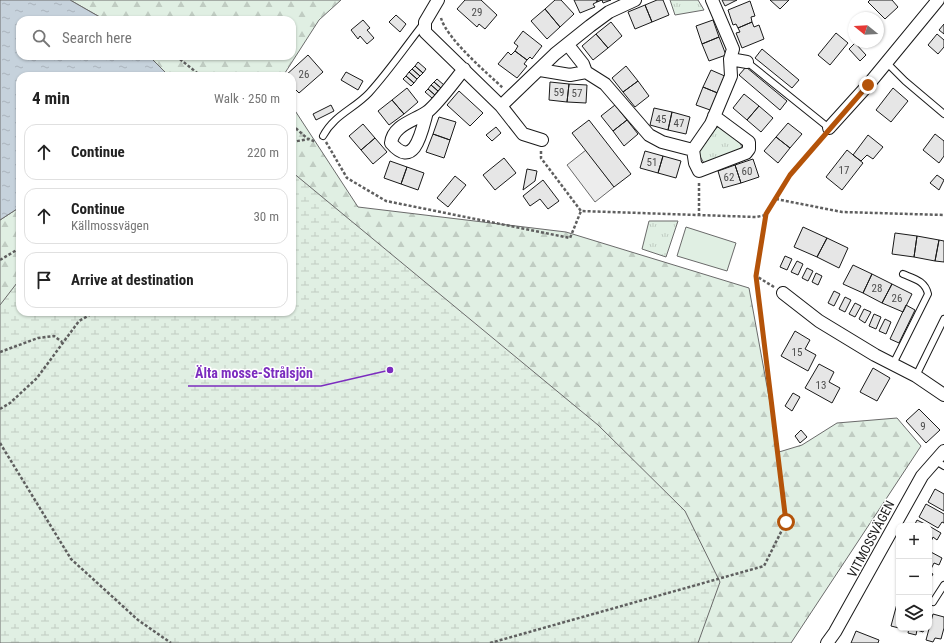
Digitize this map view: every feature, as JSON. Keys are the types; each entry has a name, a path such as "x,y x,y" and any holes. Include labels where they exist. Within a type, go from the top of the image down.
{"street":[{"path":"438,0 425,22 426,32 435,43 464,69 501,106 523,134 542,140"},
{"path":"501,106 555,54 609,12 635,0"},
{"path":"712,0 733,50 730,59 731,76 714,116 711,124 693,150 695,163 699,171 746,153 750,146 749,142 714,116"},
{"path":"829,128 886,63 938,0"},
{"path":"568,45 584,64 586,72"},
{"path":"730,59 747,62"},
{"path":"427,112 464,69"},
{"path":"540,70 570,75 586,72 605,84 649,135 655,139 693,150"},
{"path":"783,293 819,321 916,376 944,395"},
{"name":"VITMOSSVÄGEN","path":"827,643 835,632 922,476 939,463 944,451"}],"lane":[{"path":"323,136 328,126 343,112 358,105 369,93 425,22"},
{"path":"747,62 829,128"},
{"path":"886,63 944,114"},
{"path":"893,364 928,294 926,287 922,283 903,274"},
{"path":"916,376 944,319"},
{"path":"933,602 944,585"}],"path":[{"path":"439,13 442,24 462,47 511,96"},
{"path":"181,60 196,72"},
{"path":"296,128 308,139 328,145"},
{"path":"490,643 764,566 786,522 756,276 766,214 790,175 829,128"},
{"path":"323,136 347,178 386,201 570,238 581,211"},
{"path":"296,141 308,139"},
{"path":"542,140 541,158 581,211"},
{"path":"699,171 699,216"},
{"path":"776,199 842,212 944,215"},
{"path":"581,211 756,217 766,214"},
{"path":"0,260 16,250"},
{"path":"756,276 783,293"},
{"path":"0,409 10,403 37,378 62,342 79,321 88,316"},
{"path":"0,352 38,338 54,336 62,342"},
{"path":"0,443 71,559 138,620 171,643"}],"green space":[{"path":"70,0 341,0 319,20 296,56 296,16 98,16"},
{"path":"670,0 698,0 704,10 675,15"},
{"path":"153,60 293,60 286,72 165,72"},
{"path":"296,112 358,207 566,232 749,288 779,452 802,445 837,423 897,418 921,446 791,643 0,643 0,220 16,210 16,316 296,316"},
{"path":"717,127 732,134 742,147 737,151 704,163 698,153"},
{"path":"296,175 598,425 685,511 720,582 698,643 0,643 0,305 16,284 16,316 296,316"},
{"path":"649,221 678,221 666,257 642,249"},
{"path":"686,227 736,243 727,271 677,256"}],"shaded area":[{"path":"586,150 614,187 595,202 567,165"}],"water":[{"path":"0,0 70,0 98,16 16,16 16,60 153,60 165,72 16,72 16,210 0,220"}],"building":[{"path":"465,0 481,0 497,15 485,29 479,24 477,27 457,9"},
{"path":"555,0 561,0 574,14 560,27 545,9"},
{"path":"574,0 597,0 597,2 593,4 595,7 580,13"},
{"path":"602,0 611,0 603,3"},
{"path":"657,0 663,0 669,15 652,22 645,5"},
{"path":"722,0 737,0 725,6"},
{"path":"770,0 789,0 780,9"},
{"path":"870,0 892,0 898,7 885,19 884,12 878,12 868,2"},
{"path":"750,1 755,16 751,17 752,22 738,28 736,24 733,25 728,10"},
{"path":"645,5 652,22 635,29 628,12"},
{"path":"545,9 560,27 547,39 531,21"},
{"path":"396,15 406,24 400,32 389,22"},
{"path":"363,20 370,28 367,30 374,38 367,44 360,36 358,39 351,30"},
{"path":"713,20 719,37 702,44 696,26"},
{"path":"611,22 622,36 608,48 596,34"},
{"path":"752,22 754,27 759,25 764,39 742,48 736,33 740,32 738,28"},
{"path":"944,24 944,34 939,30"},
{"path":"523,31 542,46 532,59 530,57 527,60 515,51 518,46 514,43"},
{"path":"836,33 848,43 830,65 818,55"},
{"path":"596,34 608,48 593,60 582,46"},
{"path":"937,34 944,40 944,47 938,54 928,45"},
{"path":"719,37 726,55 709,61 702,44"},
{"path":"860,48 866,55 860,61 849,49"},
{"path":"762,49 799,80 792,88 755,58"},
{"path":"515,51 527,60 524,64 527,66 517,78 498,64 508,52 511,55"},
{"path":"308,55 323,72 299,93 296,90 296,72 289,72"},
{"path":"418,62 426,69 423,73 415,66"},
{"path":"415,66 423,73 420,76 412,69"},
{"path":"626,66 638,81 623,92 612,78"},
{"path":"746,67 787,101 780,110 739,75"},
{"path":"412,69 420,76 417,79 409,72"},
{"path":"711,70 727,77 720,94 703,87"},
{"path":"346,72 363,81 358,90 341,80"},
{"path":"409,72 417,79 414,83 406,76"},
{"path":"406,76 414,83 411,86 403,79"},
{"path":"437,79 444,85 441,88 434,82"},
{"path":"638,81 649,96 635,107 623,92"},
{"path":"434,82 441,88 438,91 431,85"},
{"path":"550,82 569,84 567,102 549,100"},
{"path":"569,84 587,85 586,103 567,102"},
{"path":"431,85 438,91 435,95 428,89"},
{"path":"703,87 720,94 713,111 696,105"},
{"path":"407,88 418,102 404,114 392,100"},
{"path":"893,88 908,101 891,122 876,110"},
{"path":"428,89 435,95 432,98 425,92"},
{"path":"459,91 483,113 470,126 447,105"},
{"path":"744,94 759,106 747,120 733,108"},
{"path":"392,100 404,114 389,125 378,111"},
{"path":"331,105 334,111 316,120 313,114"},
{"path":"615,105 627,120 613,131 601,116"},
{"path":"759,106 773,118 761,132 747,120"},
{"path":"654,108 672,112 668,130 650,125"},
{"path":"672,112 690,117 686,134 668,130"},
{"path":"439,117 456,122 450,140 433,134"},
{"path":"589,120 631,174 614,187 572,133"},
{"path":"627,120 638,134 624,146 613,131"},
{"path":"788,123 802,134 790,148 776,137"},
{"path":"363,124 375,138 361,150 349,136"},
{"path":"496,127 501,133 492,141 486,135"},
{"path":"433,134 450,140 444,158 426,152"},
{"path":"935,134 944,141 944,156 939,163 923,150"},
{"path":"868,135 883,147 873,159 867,155 861,161 853,155"},
{"path":"776,137 790,148 778,163 764,151"},
{"path":"375,138 387,152 373,164 361,150"},
{"path":"847,150 863,163 842,190 826,177"},
{"path":"645,151 663,156 658,173 640,168"},
{"path":"663,156 681,161 676,178 658,173"},
{"path":"504,158 516,173 495,190 483,175"},
{"path":"753,159 759,177 741,183 735,165"},
{"path":"390,161 407,167 401,184 384,178"},
{"path":"735,165 741,183 723,188 718,171"},
{"path":"407,167 424,173 418,190 401,184"},
{"path":"527,169 537,171 535,181 523,190"},
{"path":"937,175 944,180 939,190 930,183"},
{"path":"455,176 466,185 448,207 437,198"},
{"path":"543,180 559,201 548,209 540,199 530,206 523,196"},
{"path":"803,227 827,238 817,257 794,247"},
{"path":"895,233 917,236 914,257 892,254"},
{"path":"917,236 939,240 935,261 914,257"},
{"path":"827,238 848,248 839,268 817,257"},
{"path":"939,240 944,241 944,262 935,261"},
{"path":"785,256 792,259 787,270 780,267"},
{"path":"797,261 803,264 798,275 791,272"},
{"path":"853,265 872,274 863,293 843,284"},
{"path":"807,268 813,271 808,281 802,278"},
{"path":"816,273 822,276 818,285 812,282"},
{"path":"872,274 892,284 882,303 863,293"},
{"path":"892,284 912,294 903,312 882,303"},
{"path":"834,291 840,294 834,306 828,303"},
{"path":"845,297 851,300 845,312 839,309"},
{"path":"855,303 861,306 855,317 849,314"},
{"path":"906,305 915,310 899,343 890,339"},
{"path":"864,309 871,312 865,323 859,319"},
{"path":"874,314 881,317 876,329 869,326"},
{"path":"885,319 891,322 886,334 879,331"},
{"path":"795,331 810,340 805,349 816,355 808,371 781,356"},
{"path":"819,364 834,372 829,382 840,388 832,403 805,388"},
{"path":"873,368 890,378 877,401 860,392"},
{"path":"793,393 800,397 792,411 785,406"},
{"path":"919,409 940,430 926,443 906,421"},
{"path":"801,430 807,437 800,443 795,436"},
{"path":"935,489 944,494 944,511 928,502"},
{"path":"926,504 944,514 944,523 942,522 938,528 932,523 919,517"},
{"path":"917,520 923,523 916,523"},
{"path":"932,528 941,533 937,540 933,537 932,539"},
{"path":"932,553 942,558 939,565 934,563 932,567"},
{"path":"896,607 896,627 891,626"},
{"path":"933,614 944,617 944,628 941,639 935,638 933,642 926,640 928,631 932,631"},
{"path":"856,631 879,640 878,643 851,643"},
{"path":"908,631 917,631 916,635 908,633"}],"place":[{"name":"Älta mosse-Strålsjön","path":"390,370"}],"route":[{"path":"786,522 756,276 766,214 790,175 809,151 868,85"}]}
